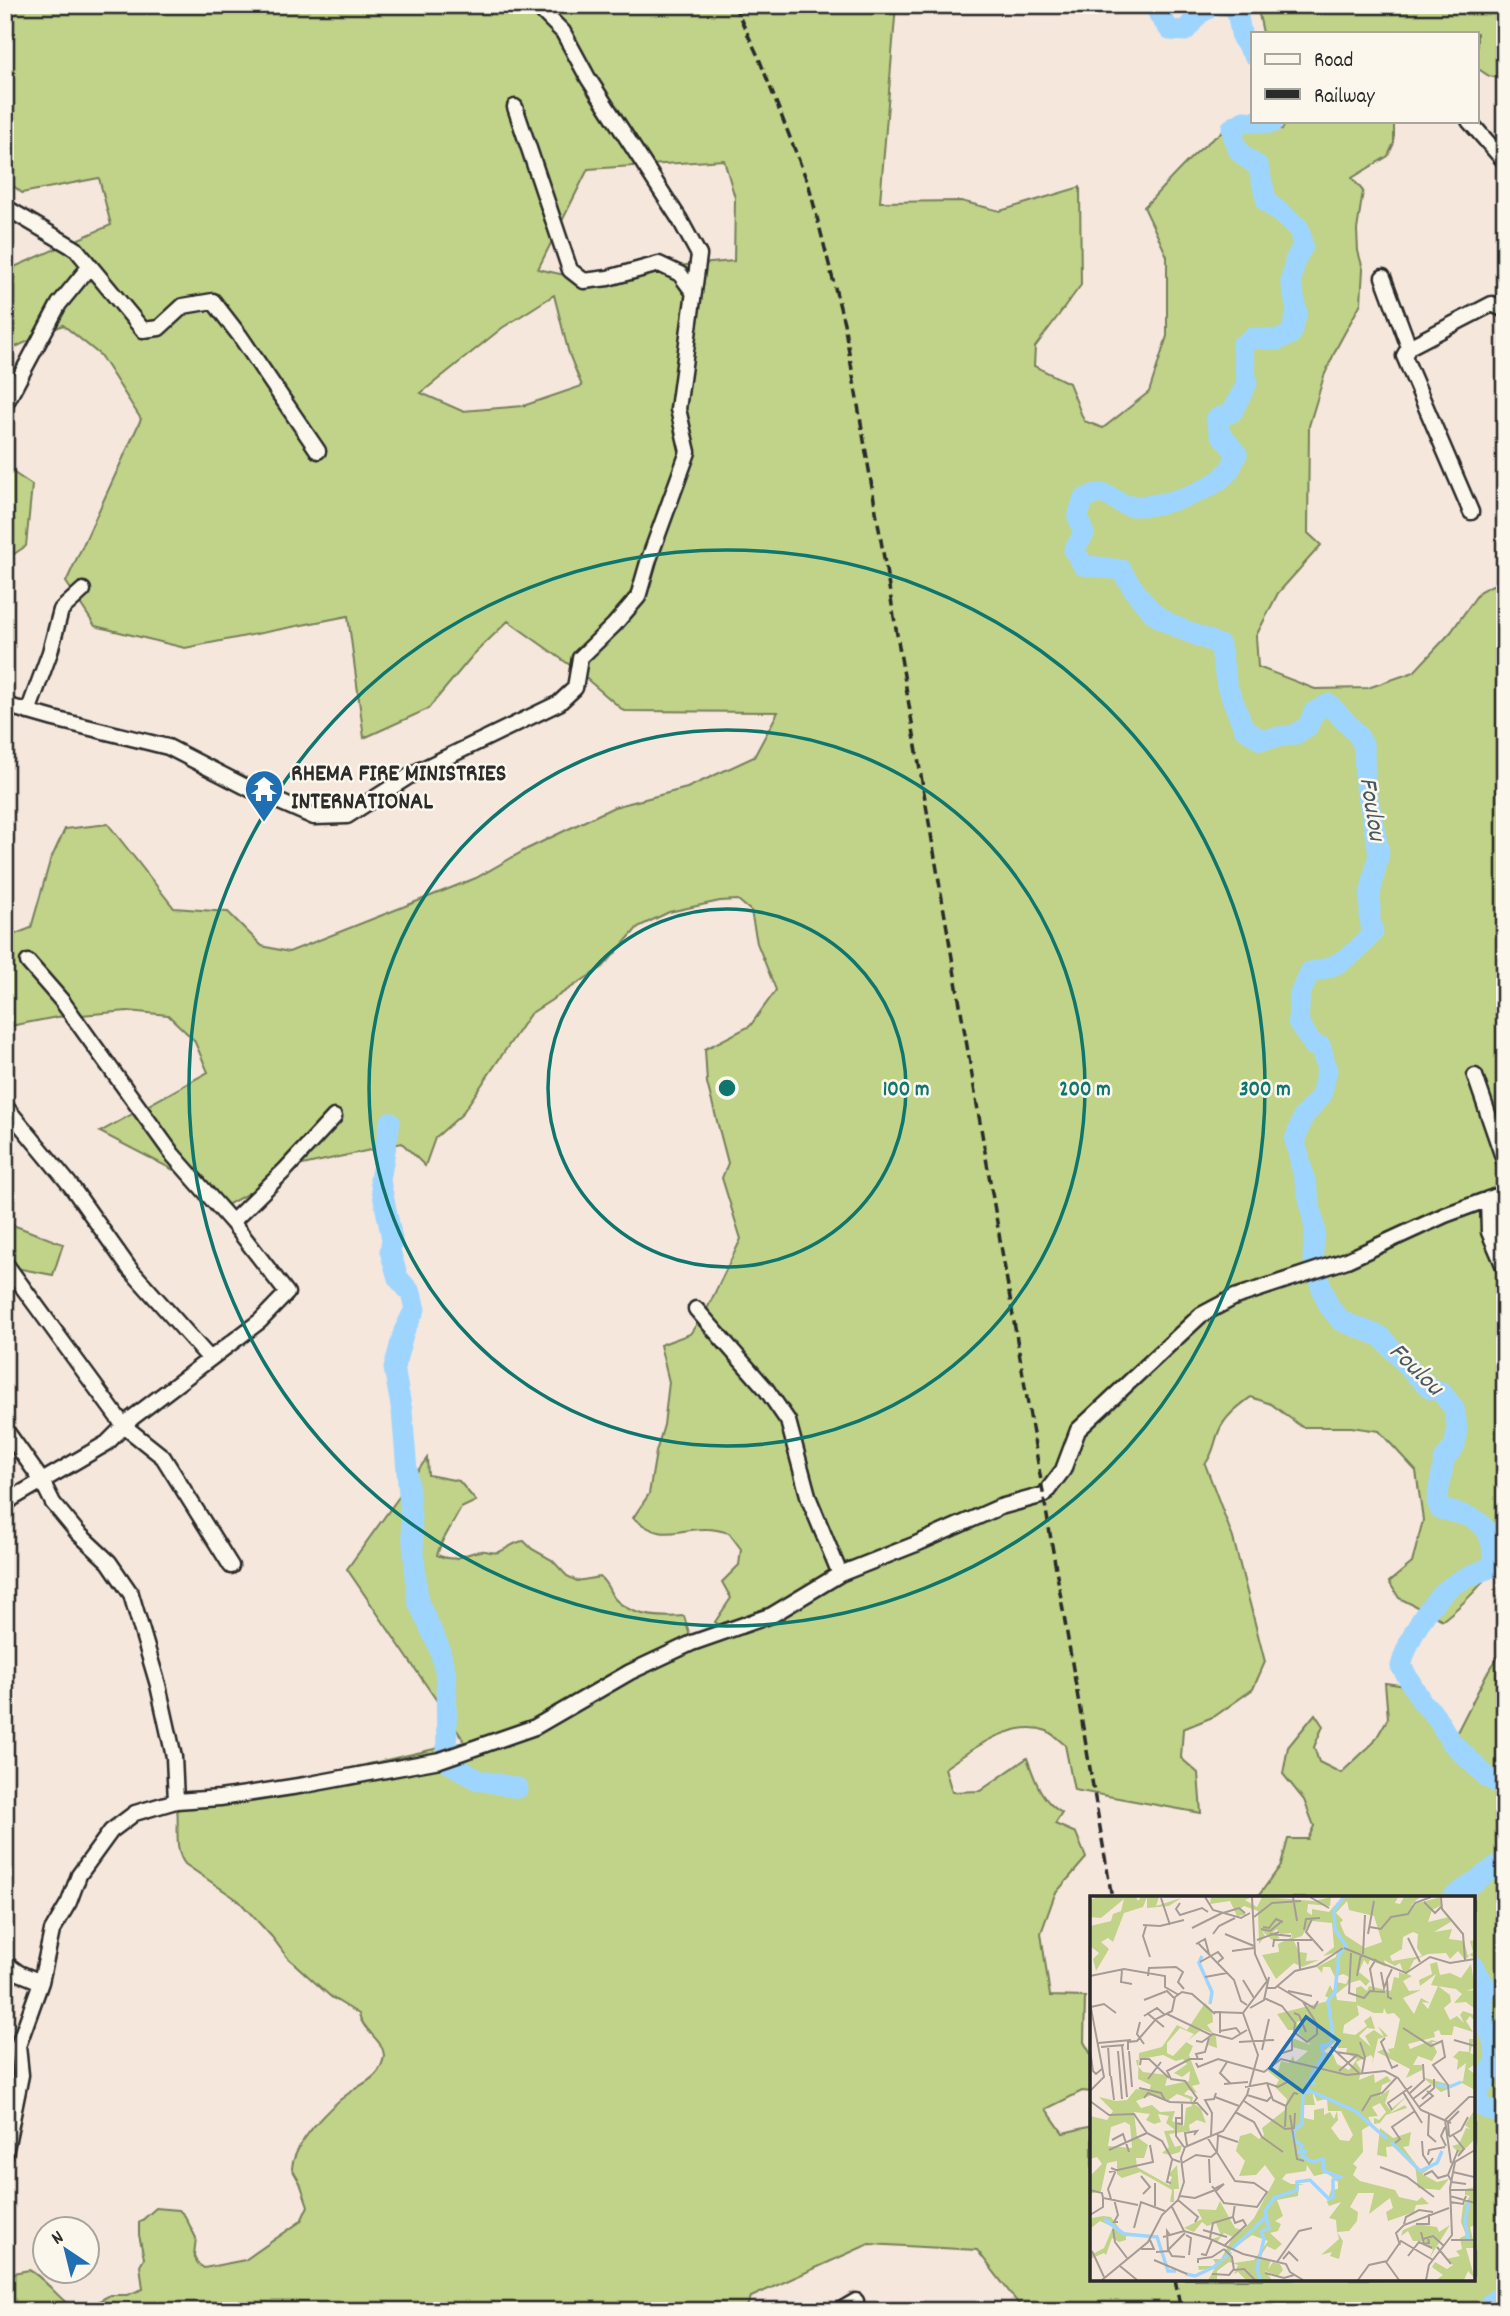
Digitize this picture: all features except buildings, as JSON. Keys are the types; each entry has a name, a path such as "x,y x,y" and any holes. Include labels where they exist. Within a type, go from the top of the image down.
{"street":[{"path":"5,705 168,747 250,789 314,817 347,816 414,773 559,703 575,688 580,658 638,597 688,452 678,409 699,255 680,220 588,78 563,32 536,5"},
{"path":"515,107 570,270 583,281 608,278 659,264 680,274 694,293"},
{"path":"1470,122 1505,162"},
{"path":"5,207 76,249 143,330 159,328 183,306 213,301 318,451"},
{"path":"5,405 59,304 90,266"},
{"path":"1383,277 1409,347"},
{"path":"1471,512 1404,356 1409,347 1492,303 1505,310"},
{"path":"28,712 51,652 61,610 83,590"},
{"path":"5,1505 13,1497 107,1443 124,1426 260,1321 287,1293 232,1222 173,1154 62,1001 28,962"},
{"path":"1475,1076 1505,1163"},
{"path":"5,1105 71,1186 129,1268 210,1359"},
{"path":"232,1222 334,1117"},
{"path":"5,2154 21,2075 11,2043 41,1982 52,1931 69,1902 79,1875 111,1831 135,1813 176,1801 305,1786 450,1758 535,1727 630,1672 692,1643 772,1615 840,1574 1000,1507 1044,1495 1063,1470 1078,1430 1201,1315 1235,1297 1347,1260 1445,1215 1505,1193"},
{"path":"1488,1199 1489,1231 1505,1269"},
{"path":"5,1264 124,1426 163,1457 231,1566"},
{"path":"696,1309 766,1389 788,1421 809,1499 840,1574"},
{"path":"5,1429 42,1481 53,1503 77,1532 109,1562 131,1594 158,1685 174,1757 176,1801"},
{"path":"5,1963 19,1973 41,1982"},
{"path":"839,2311 856,2301"}],"green space":[{"path":"5,5 896,5 880,202 961,201 1000,211 1080,187 1081,285 1035,347 1034,366 1069,383 1084,421 1103,428 1149,392 1167,336 1167,256 1144,207 1177,172 1201,148 1241,122 1262,122 1282,130 1286,122 1394,122 1394,143 1388,156 1352,178 1363,191 1357,230 1358,251 1363,269 1361,303 1324,376 1309,426 1308,533 1321,545 1278,593 1256,636 1258,667 1315,689 1368,688 1414,672 1451,632 1480,591 1505,579 1505,1535 1491,1536 1494,1559 1488,1575 1474,1592 1443,1620 1399,1598 1389,1582 1412,1563 1423,1520 1416,1471 1379,1431 1351,1427 1302,1427 1271,1404 1251,1397 1225,1421 1205,1464 1233,1538 1265,1662 1253,1689 1215,1716 1183,1729 1181,1758 1198,1773 1201,1813 1074,1790 1065,1745 1047,1731 1034,1728 1007,1732 993,1738 945,1768 952,1792 980,1791 1027,1758 1044,1796 1062,1813 1055,1824 1076,1833 1086,1858 1055,1894 1041,1933 1050,1996 1085,1997 1084,2042 1090,2052 1090,2092 1082,2091 1046,2109 1063,2133 1090,2126 1090,2281 1475,2281 1475,1896 1258,1896 1281,1865 1288,1839 1308,1839 1314,1826 1304,1800 1283,1774 1288,1747 1315,1714 1323,1726 1314,1747 1319,1762 1341,1773 1374,1742 1388,1718 1385,1683 1413,1687 1452,1742 1486,1675 1505,1647 1505,2311 1024,2311 977,2250 869,2244 751,2297 745,2311 81,2311 110,2295 127,2295 143,2289 140,2265 144,2258 139,2223 156,2208 179,2210 185,2216 196,2238 194,2255 197,2263 204,2268 245,2260 301,2221 308,2206 292,2169 299,2149 322,2117 341,2099 373,2077 381,2065 383,2050 359,2014 331,1997 287,1957 239,1901 185,1864 179,1850 176,1801 220,1798 465,1742 347,1569 427,1458 428,1475 459,1481 476,1501 461,1508 437,1555 450,1558 481,1551 496,1552 524,1541 577,1581 600,1577 615,1599 630,1610 666,1617 684,1616 692,1643 727,1631 715,1622 731,1598 722,1582 739,1565 741,1549 729,1533 696,1529 662,1533 633,1518 649,1494 664,1425 669,1382 660,1345 690,1334 707,1309 741,1239 722,1178 728,1163 707,1083 705,1049 750,1026 776,990 757,943 751,911 738,900 669,912 638,927 603,967 530,1014 461,1115 435,1138 425,1166 402,1143 298,1166 227,1205 195,1181 100,1132 208,1072 194,1040 168,1015 128,1011 57,1017 10,1026 5,1012 5,938 31,928 50,861 65,829 108,824 174,908 228,912 262,946 289,952 476,878 527,849 614,807 687,788 754,757 778,712 624,711 574,668 508,621 473,655 428,709 364,738 348,616 185,648 95,626 66,582 141,419 100,355 63,325 5,352 5,271 111,225 99,178 22,193 5,179","holes":["724,160 735,198 734,261 675,266 591,281 538,269 588,169","554,295 569,354 582,386 523,406 462,411 421,393 502,328"]},
{"path":"1257,5 1505,5 1505,79 1489,76 1478,69 1478,32 1263,32"},
{"path":"5,467 32,485 26,546 5,560"},
{"path":"5,1222 63,1244 53,1275 5,1266"},
{"path":"29,2270 32,2272 32,2284 46,2284 69,2305 81,2311 5,2311 5,2272"}],"waterway":[{"name":"Foulou","path":"1164,5 1159,15 1170,30 1185,31 1199,14 1214,5"},
{"name":"Foulou","path":"1227,5 1236,7 1242,38 1251,51"},
{"name":"Foulou","path":"1251,122 1244,121 1232,128 1235,142 1239,151 1258,166 1267,202 1299,228 1303,246 1295,260 1291,281 1297,312 1291,334 1278,340 1252,338 1242,345 1247,383 1232,412 1216,419 1220,433 1237,454 1232,466 1222,478 1186,497 1145,506 1126,505 1105,494 1092,495 1083,500 1078,517 1084,534 1074,550 1083,565 1121,570 1145,604 1162,619 1220,645 1227,686 1244,728 1261,740 1296,734 1308,726 1314,712 1329,704 1358,735 1364,747 1365,782 1379,852 1370,896 1373,932 1346,959 1310,972 1300,994 1298,1022 1314,1046 1321,1047 1327,1070 1321,1096 1303,1117 1295,1140 1315,1230 1313,1255 1329,1306 1341,1321 1380,1336 1415,1374 1431,1389 1441,1392 1454,1408 1457,1428 1455,1445 1444,1460 1437,1501 1440,1509 1473,1519 1485,1528 1492,1545 1493,1564 1492,1567 1456,1583 1437,1599 1415,1631 1401,1666 1422,1702 1435,1715 1451,1742 1487,1777 1505,1787"},
{"name":"Foulou","path":"1258,122 1272,122"},
{"path":"390,1122 380,1180 392,1239 390,1251 398,1278 411,1293 415,1309 404,1331 394,1368 402,1411 418,1602 439,1647 446,1675 447,1752"},
{"path":"449,1763 478,1780 518,1788"},
{"name":"Foulou","path":"1455,1896 1505,1860"},
{"name":"Foulou","path":"1475,1969 1486,1987 1483,2011 1496,2055 1477,2100 1485,2108 1505,2115"},
{"name":"Foulou","path":"1491,2311 1491,2303 1505,2293"}],"railway":[{"path":"734,5 758,56 809,186 844,323 1112,1896"},
{"path":"1175,2281 1181,2311"}],"place":[{"name":"RHEMA FIRE MINISTRIES INTERNATIONAL","path":"264,823"}]}
